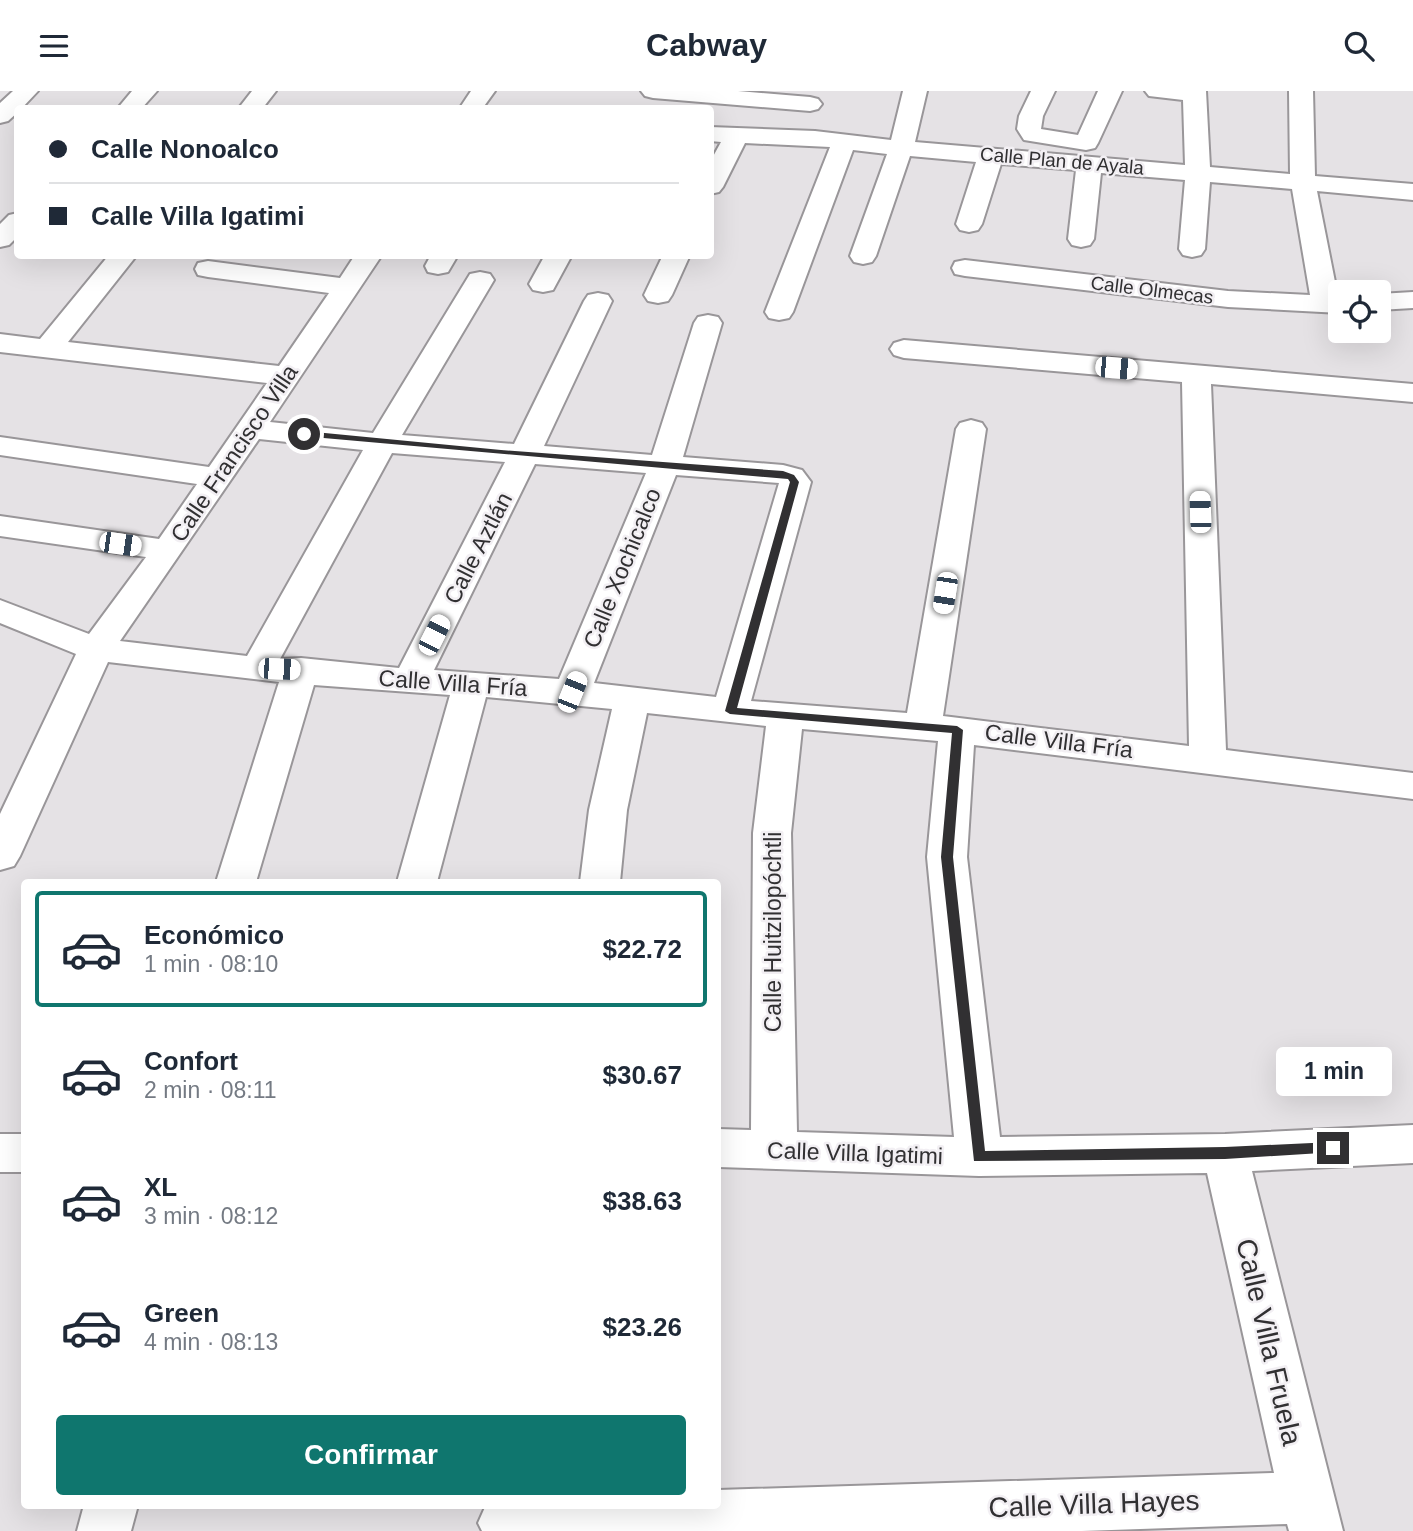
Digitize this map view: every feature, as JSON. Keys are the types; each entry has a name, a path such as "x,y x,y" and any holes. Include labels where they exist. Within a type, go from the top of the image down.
{"street":[{"path":"0,116 26,91"},
{"path":"132,105 145,91"},
{"path":"252,105 264,91"},
{"path":"653,91 812,97 815,138"},
{"path":"863,256 901,148 915,91"},
{"path":"1044,91 1031,116 1029,129 1033,135 1088,153 1141,145"},
{"path":"1081,239 1088,153 1110,91"},
{"path":"1157,91 1194,93 1197,160 1192,249"},
{"path":"1301,91 1303,182 1328,285"},
{"name":"Calle Plan de Ayala","path":"714,134 815,138 991,155 1088,153 1197,160 1303,182 1413,192"},
{"path":"714,179 737,134"},
{"path":"779,312 844,141"},
{"path":"1168,146 1197,160"},
{"path":"969,224 991,155"},
{"path":"0,239 14,225"},
{"path":"49,347 121,259"},
{"name":"Calle Francisco Villa","path":"0,856 96,649 253,429 366,259"},
{"path":"543,284 557,259"},
{"path":"658,295 675,259"},
{"name":"Calle Olmecas","path":"965,268 1228,299 1328,306"},
{"path":"208,269 348,287"},
{"path":"257,669 382,443 480,280"},
{"path":"1391,301 1413,300"},
{"name":"Calle Aztlán","path":"411,680 598,301"},
{"name":"Calle Xochicalco","path":"572,692 665,464 708,323"},
{"path":"0,343 287,376"},
{"path":"904,349 1413,393"},
{"path":"1196,375 1208,758"},
{"path":"253,429 382,443 665,464 783,474 791,477 795,482 730,711"},
{"path":"971,429 940,729 947,857 979,1157"},
{"path":"0,446 218,478"},
{"path":"0,526 168,550"},
{"name":"Calle Villa Fría","path":"0,611 96,649 257,669 302,670 572,692 730,711 940,729 1208,758 1413,786"},
{"path":"237,879 302,670"},
{"path":"418,879 471,685"},
{"path":"600,879 608,810 632,700"},
{"name":"Calle Huitzilopóchtli","path":"774,1149 772,833 785,716"},
{"name":"Calle Villa Igatimi","path":"721,1148 979,1157 1225,1153 1413,1144"},
{"path":"0,1153 21,1153"},
{"name":"Calle Villa Fruela","path":"1225,1153 1311,1514"},
{"path":"104,1531 110,1509"},
{"name":"Calle Villa Hayes","path":"505,1520 1311,1514"}],"route":[{"path":"304,434 501,453 783,474 791,477 795,482 730,711 957,730 947,857 979,1157 1225,1153 1333,1148"}]}
